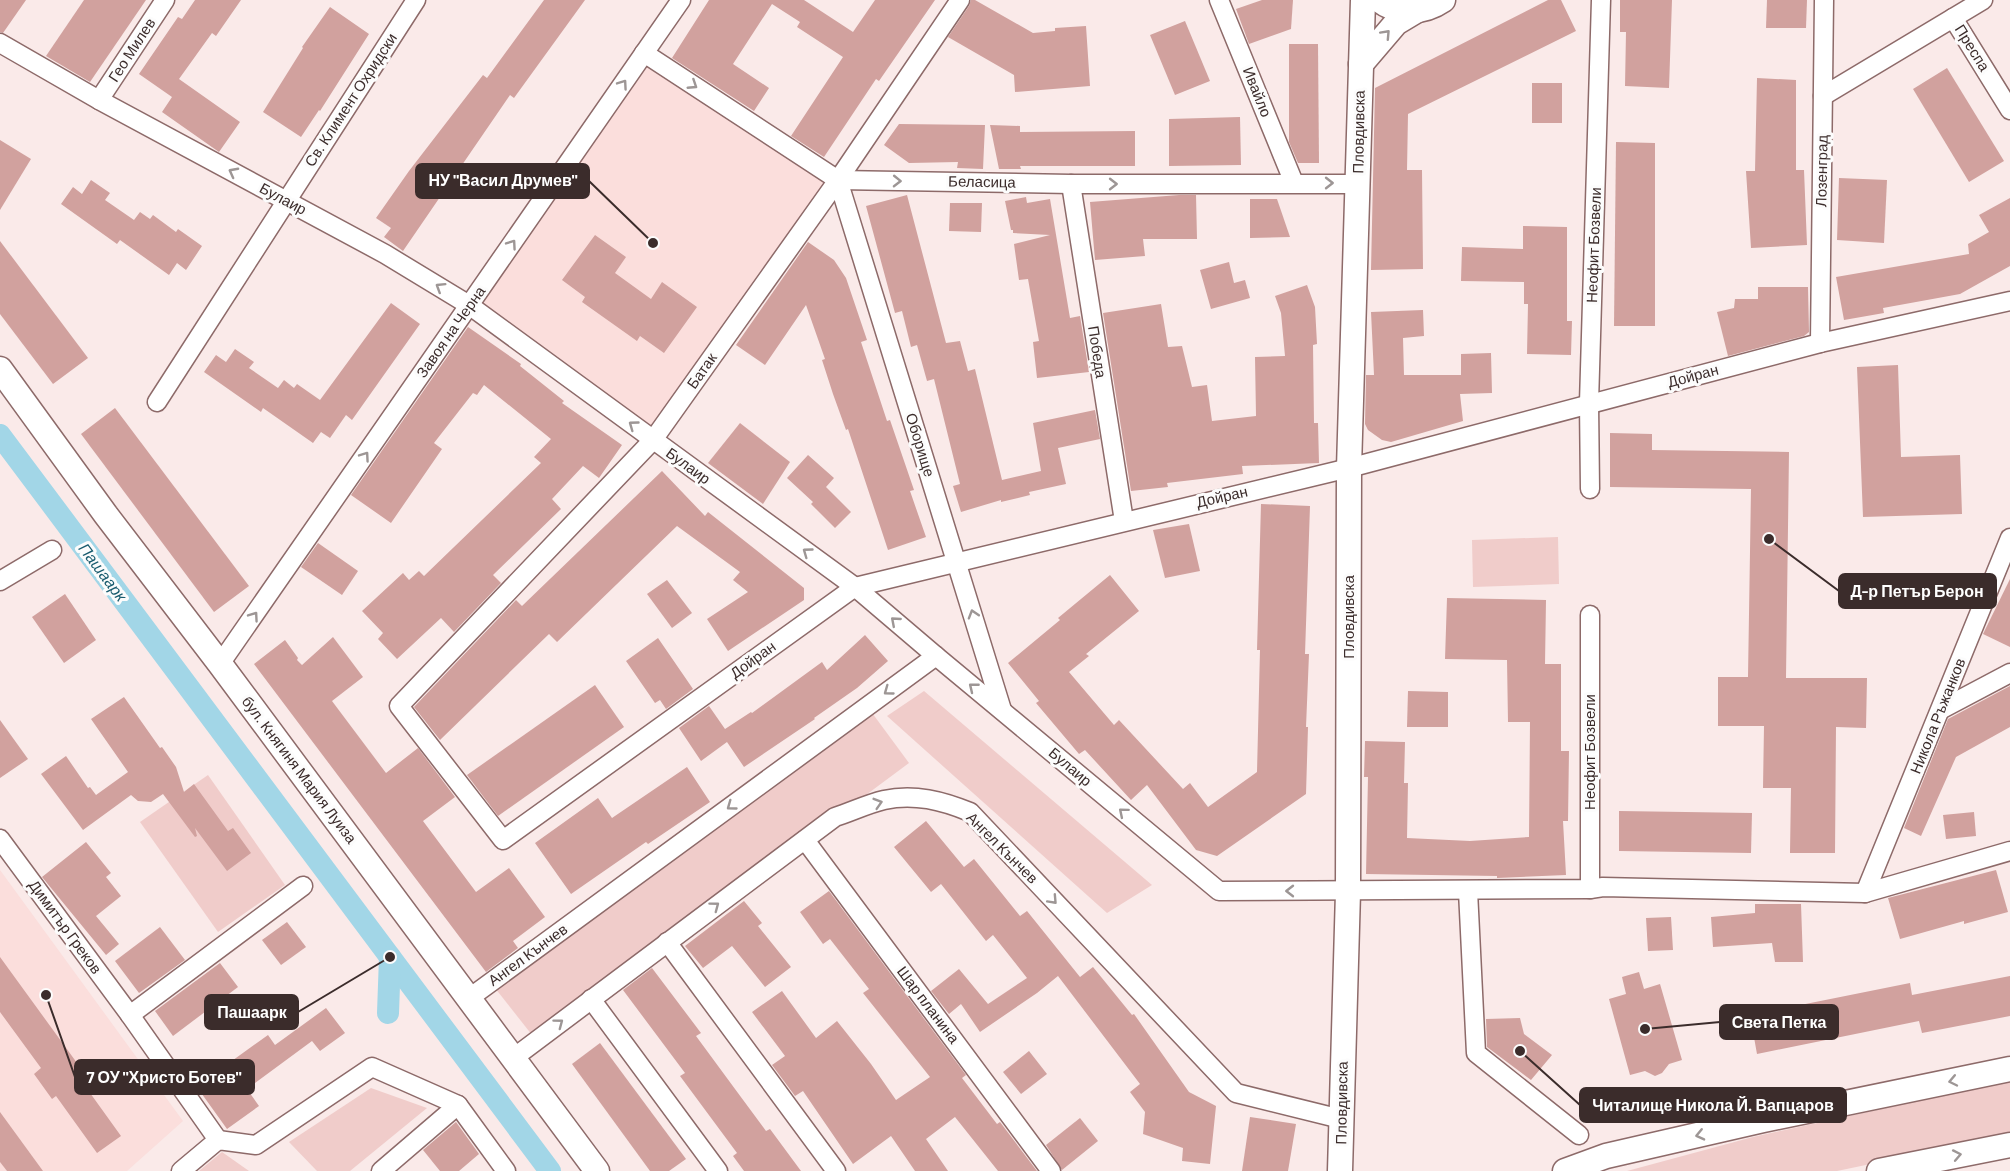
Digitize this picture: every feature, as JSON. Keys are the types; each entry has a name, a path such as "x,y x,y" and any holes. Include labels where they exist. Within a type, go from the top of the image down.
{"street":[{"name":"Гео Милев","path":"99,100 165,0"},
{"name":"Св. Климент Охридски","path":"157,402 416,0"},
{"name":"Завоя на Черна","path":"220,664 681,0"},
{"name":"Батак","path":"503,840 399,706 653,440 838,180 960,0"},
{"name":"Ивайло","path":"1219,0 1294,183"},
{"name":"Пловдивска","path":"1341,1171 1348,892 1349,468 1363,0"},
{"path":"1379,0 1385,5 1400,10 1416,11 1429,8 1443,0"},
{"name":"Неофит Бозвели","path":"1590,489 1589,403 1601,0"},
{"name":"Лозенград","path":"1820,343 1824,0"},
{"path":"1823,96 1983,0"},
{"path":"1361,64 1396,24 1416,11"},
{"name":"Преспа","path":"1953,18 2010,110"},
{"name":"Булаир","path":"0,43 99,100 385,254 469,305 855,586 1219,891 1348,892 1615,888 1865,893 2010,851"},
{"path":"644,53 838,180"},
{"name":"Беласица","path":"838,180 1071,184 1358,183"},
{"name":"Оборище","path":"838,180 1002,710"},
{"name":"Победа","path":"1071,184 1124,520"},
{"name":"Дойран","path":"503,840 855,586 1349,468 1820,343 2010,302"},
{"name":"бул. Княгиня Мария Луиза","path":"0,369 106,515 220,664 597,1171"},
{"name":"Никола Ръжанков","path":"1865,893 2010,538"},
{"path":"0,581 52,550"},
{"name":"Неофит Бозвели","path":"1590,615 1590,890"},
{"name":"Ангел Кънчев","path":"468,999 936,656"},
{"path":"1942,709 2010,673"},
{"name":"Ангел Кънчев","path":"512,1059 835,817 884,800 913,798 943,801 970,812 1236,1093 1341,1119"},
{"name":"Димитър Греков","path":"0,839 130,1015 218,1140"},
{"name":"Шар планина","path":"805,840 1051,1171"},
{"path":"130,1015 303,886"},
{"path":"1468,891 1476,1053 1579,1135"},
{"path":"668,942 836,1171"},
{"path":"591,999 718,1171"},
{"path":"181,1171 218,1140 256,1145 372,1067 458,1105 506,1171"},
{"path":"1565,1171 1606,1156 2010,1069"},
{"path":"381,1171 458,1105"},
{"path":"1890,1170 2010,1145"}],"shaded area":[{"path":"644,53 838,180 653,440 469,305"},
{"path":"1558,537 1559,584 1473,587 1472,540"},
{"path":"924,691 1152,885 1107,913 887,716"},
{"path":"867,706 909,763 536,1040 491,983"},
{"path":"208,775 285,885 218,932 140,822"},
{"path":"0,870 183,1121 127,1171 0,1171"},
{"path":"2010,1081 2010,1135 1837,1171 1627,1171 1753,1137"},
{"path":"371,1088 427,1108 350,1171 317,1171 289,1142"},
{"path":"222,1152 249,1171 199,1171"}],"building":[{"path":"0,0 26,0 3,33 0,32"},
{"path":"84,0 146,0 90,82 46,56"},
{"path":"195,0 241,0 216,36 212,33 179,79 240,122 219,152 162,112 172,97 139,74 178,17 182,19"},
{"path":"544,0 585,0 514,98 510,95 403,251 384,237 391,228 376,218 409,171 483,75 487,78"},
{"path":"709,0 804,0 853,32 875,0 935,0 879,81 876,79 824,157 791,136 843,57 797,27 800,22 772,4 733,64 769,88 754,111 672,58"},
{"path":"971,0 975,0 1033,33 1055,31 1055,28 1086,26 1090,86 1015,92 1014,75 948,37"},
{"path":"1262,0 1293,0 1291,29 1249,44 1236,9"},
{"path":"1548,0 1561,0 1576,31 1408,114 1407,170 1422,170 1423,269 1371,270 1375,88"},
{"path":"1620,0 1672,0 1669,88 1625,86 1626,32 1620,32"},
{"path":"1767,0 1807,0 1806,28 1766,28"},
{"path":"330,7 369,34 301,137 263,112 302,47"},
{"path":"1185,21 1210,81 1175,95 1150,35"},
{"path":"1289,44 1318,44 1319,163 1298,163 1289,142"},
{"path":"1947,68 2004,161 1969,182 1913,89"},
{"path":"1757,78 1796,80 1796,170 1804,170 1807,245 1751,248 1746,171 1755,171"},
{"path":"1532,83 1562,83 1562,123 1532,123"},
{"path":"1240,117 1241,165 1169,166 1169,119"},
{"path":"899,124 985,125 983,169 957,168 958,162 909,163 884,145"},
{"path":"990,125 1020,126 1020,132 1135,131 1135,166 1020,166 1021,169 999,169"},
{"path":"0,140 31,159 0,210"},
{"path":"1616,142 1655,143 1655,326 1614,326"},
{"path":"1839,178 1887,180 1884,243 1837,240"},
{"path":"91,180 110,193 105,200 134,220 140,212 150,219 153,215 176,232 178,229 202,246 186,270 177,263 169,275 120,240 117,244 61,204 73,187 82,194"},
{"path":"907,195 946,343 960,341 968,371 975,369 1002,480 1041,471 1033,423 1095,410 1100,439 1058,448 1066,484 1029,492 1030,495 1001,502 1001,500 961,512 953,486 960,484 934,379 927,381 917,345 911,347 902,311 895,313 866,206"},
{"path":"1196,195 1197,239 1143,239 1145,256 1095,260 1090,202"},
{"path":"1026,197 1027,203 1050,199 1070,318 1080,316 1089,372 1037,378 1033,342 1039,341 1028,279 1019,280 1014,244 1050,235 1013,233 1011,230 1005,201"},
{"path":"2010,198 2010,266 1960,294 1883,308 1884,313 1844,320 1836,277 1969,254 1968,244 1989,232 1979,215"},
{"path":"1250,199 1277,199 1290,237 1250,238"},
{"path":"950,203 982,203 981,232 949,231"},
{"path":"1523,226 1567,227 1567,321 1572,321 1571,355 1527,354 1528,304 1524,304 1524,282 1461,281 1462,247 1523,249"},
{"path":"595,235 626,257 615,273 651,299 662,282 697,307 664,353 640,336 637,341 582,302 585,297 562,280"},
{"path":"0,241 88,358 53,384 0,314"},
{"path":"808,242 834,260 846,278 867,340 861,342 887,421 890,420 914,490 910,491 926,537 888,550 848,429 846,430 833,394 822,360 825,359 806,305 765,365 736,345"},
{"path":"1229,262 1234,283 1245,280 1250,298 1211,309 1200,270"},
{"path":"1307,285 1315,307 1317,344 1313,345 1314,423 1318,423 1319,463 1242,466 1243,474 1167,483 1168,487 1131,491 1103,313 1161,304 1168,347 1182,346 1192,387 1207,385 1212,421 1256,416 1255,357 1285,356 1281,313 1275,296"},
{"path":"1758,287 1808,287 1809,332 1804,336 1728,356 1717,312 1734,308 1735,299 1758,299"},
{"path":"391,303 420,324 352,420 346,415 330,438 321,432 313,443 263,408 261,412 204,372 216,355 226,362 235,349 254,362 249,368 278,388 284,380 294,388 297,384 320,400"},
{"path":"1423,310 1424,336 1403,338 1404,375 1461,375 1461,354 1491,353 1492,393 1460,394 1463,421 1391,442 1382,440 1368,430 1365,424 1366,375 1374,375 1371,312"},
{"path":"468,327 521,364 520,366 564,401 562,403 622,445 599,478 583,466 552,499 561,509 493,575 501,583 454,632 441,618 397,659 378,639 383,633 362,611 403,573 409,580 419,571 424,576 541,463 534,457 551,439 484,385 477,395 473,393 434,443 442,449 391,523 351,495"},
{"path":"1898,365 1901,457 1960,455 1962,514 1863,517 1857,367"},
{"path":"115,408 249,586 214,612 81,434"},
{"path":"740,423 790,462 763,504 708,463"},
{"path":"1610,433 1652,434 1652,450 1789,452 1786,678 1867,678 1866,728 1836,727 1835,853 1790,853 1791,788 1763,788 1764,726 1718,726 1718,677 1748,677 1751,489 1610,487"},
{"path":"808,455 834,478 826,487 851,512 835,528 811,504 813,502 787,478"},
{"path":"662,471 705,516 708,512 804,588 804,600 728,651 707,619 748,592 733,580 740,572 677,526 557,642 549,634 440,740 414,707 516,600 522,606"},
{"path":"1261,504 1310,506 1305,654 1309,654 1306,794 1217,856 1196,850 1147,785 1131,800 1085,750 1079,754 1036,703 1039,701 1008,663 1110,575 1139,611 1086,654 1089,656 1069,672 1114,725 1119,720 1183,789 1190,783 1208,807 1257,772 1260,650 1257,650"},
{"path":"1189,524 1200,571 1165,578 1153,530"},
{"path":"318,543 358,571 342,595 301,567"},
{"path":"2010,579 2010,647 1983,634"},
{"path":"667,580 692,613 672,628 647,594"},
{"path":"65,594 96,640 64,663 32,617"},
{"path":"1447,598 1546,600 1545,664 1561,664 1561,751 1569,751 1568,821 1563,821 1566,875 1497,878 1497,876 1366,874 1368,777 1364,777 1365,741 1405,742 1404,783 1408,783 1407,838 1470,841 1529,837 1530,722 1508,722 1507,660 1445,659"},
{"path":"865,635 888,661 857,688 815,719 744,767 727,742 701,761 679,728 709,706 725,729 752,713 822,662 827,670"},
{"path":"333,637 363,677 332,701 386,773 418,748 455,797 423,821 476,892 509,868 545,917 513,941 518,948 486,972 254,664 285,640 302,665"},
{"path":"658,638 693,689 666,709 660,700 655,703 626,661"},
{"path":"595,685 624,727 498,816 467,775"},
{"path":"2010,686 2010,727 1956,757 1921,836 1904,828 1948,719"},
{"path":"1408,691 1448,692 1448,727 1407,727"},
{"path":"124,697 176,767 184,792 194,784 228,831 233,828 251,853 227,871 195,828 197,836 195,837 163,794 151,802 138,801 131,795 83,830 41,774 66,756 88,788 90,787 96,795 128,772 91,719"},
{"path":"0,720 28,759 0,778"},
{"path":"687,767 710,802 648,844 646,842 571,894 535,843 598,798 612,818"},
{"path":"1619,811 1752,813 1751,853 1619,851"},
{"path":"1974,812 1976,836 1946,839 1943,815"},
{"path":"926,821 964,867 974,859 1020,916 1027,911 1080,977 1093,967 1132,1015 1134,1014 1189,1092 1216,1106 1210,1164 1182,1161 1183,1148 1143,1134 1145,1112 1130,1092 1140,1084 1058,976 980,1032 961,1004 949,1014 931,991 959,969 988,1004 1027,978 993,935 986,941 941,884 931,892 894,847"},
{"path":"86,842 111,873 106,877 121,896 96,916 119,944 106,955 42,877"},
{"path":"1996,870 2008,912 1964,924 1964,921 1900,939 1888,898"},
{"path":"829,891 966,1075 962,1078 997,1124 1000,1122 1037,1171 998,1171 955,1117 926,1139 948,1171 915,1171 891,1136 853,1164 803,1091 795,1096 772,1065 785,1056 752,1012 782,991 816,1038 837,1021 896,1100 930,1077 863,993 869,989 830,939 823,944 800,912"},
{"path":"744,901 762,923 758,926 791,967 765,987 732,946 703,968 685,946"},
{"path":"1755,904 1801,904 1803,962 1775,962 1772,943 1713,947 1711,917 1755,913"},
{"path":"1671,917 1673,950 1648,951 1646,918"},
{"path":"287,922 306,947 281,965 262,940"},
{"path":"160,927 185,960 139,993 115,961"},
{"path":"0,957 85,1074 80,1079 121,1136 97,1153 56,1096 52,1099 34,1074 41,1068 0,1012"},
{"path":"220,963 238,987 173,1036 155,1011"},
{"path":"652,968 701,1033 696,1036 766,1131 770,1129 801,1171 744,1171 733,1156 737,1153 680,1076 685,1073 623,990"},
{"path":"1639,972 1644,989 1660,984 1682,1060 1669,1064 1662,1073 1655,1076 1645,1071 1630,1075 1609,999 1626,994 1622,977"},
{"path":"2010,976 2010,1016 1922,1033 1919,1021 1757,1054 1750,1015 1910,983 1912,995"},
{"path":"326,1008 345,1033 320,1051 312,1041 247,1089 259,1106 227,1129 194,1083 227,1060 229,1063 268,1035 275,1045"},
{"path":"1520,1018 1524,1034 1552,1055 1531,1080 1487,1047 1486,1019"},
{"path":"600,1043 686,1159 669,1171 650,1171 572,1064"},
{"path":"1029,1051 1047,1074 1021,1094 1003,1072"},
{"path":"0,1112 43,1171 7,1171 0,1162"},
{"path":"1250,1117 1296,1124 1288,1171 1242,1171"},
{"path":"1080,1118 1098,1141 1062,1170 1046,1145"},
{"path":"456,1122 479,1154 459,1171 440,1171 423,1150"}],"waterway":[{"name":"Пашаарк","path":"0,435 550,1171"},
{"path":"388,1013 390,957"}],"place":[{"name":"НУ \"Васил Друмев\"","path":"653,243"},
{"name":"Д-р Петър Берон","path":"1769,539"},
{"name":"Пашаарк","path":"390,957"},
{"name":"7 ОУ \"Христо Ботев\"","path":"46,995"},
{"name":"Света Петка","path":"1645,1029"},
{"name":"Читалище Никола Й. Вапцаров","path":"1520,1051"}]}
